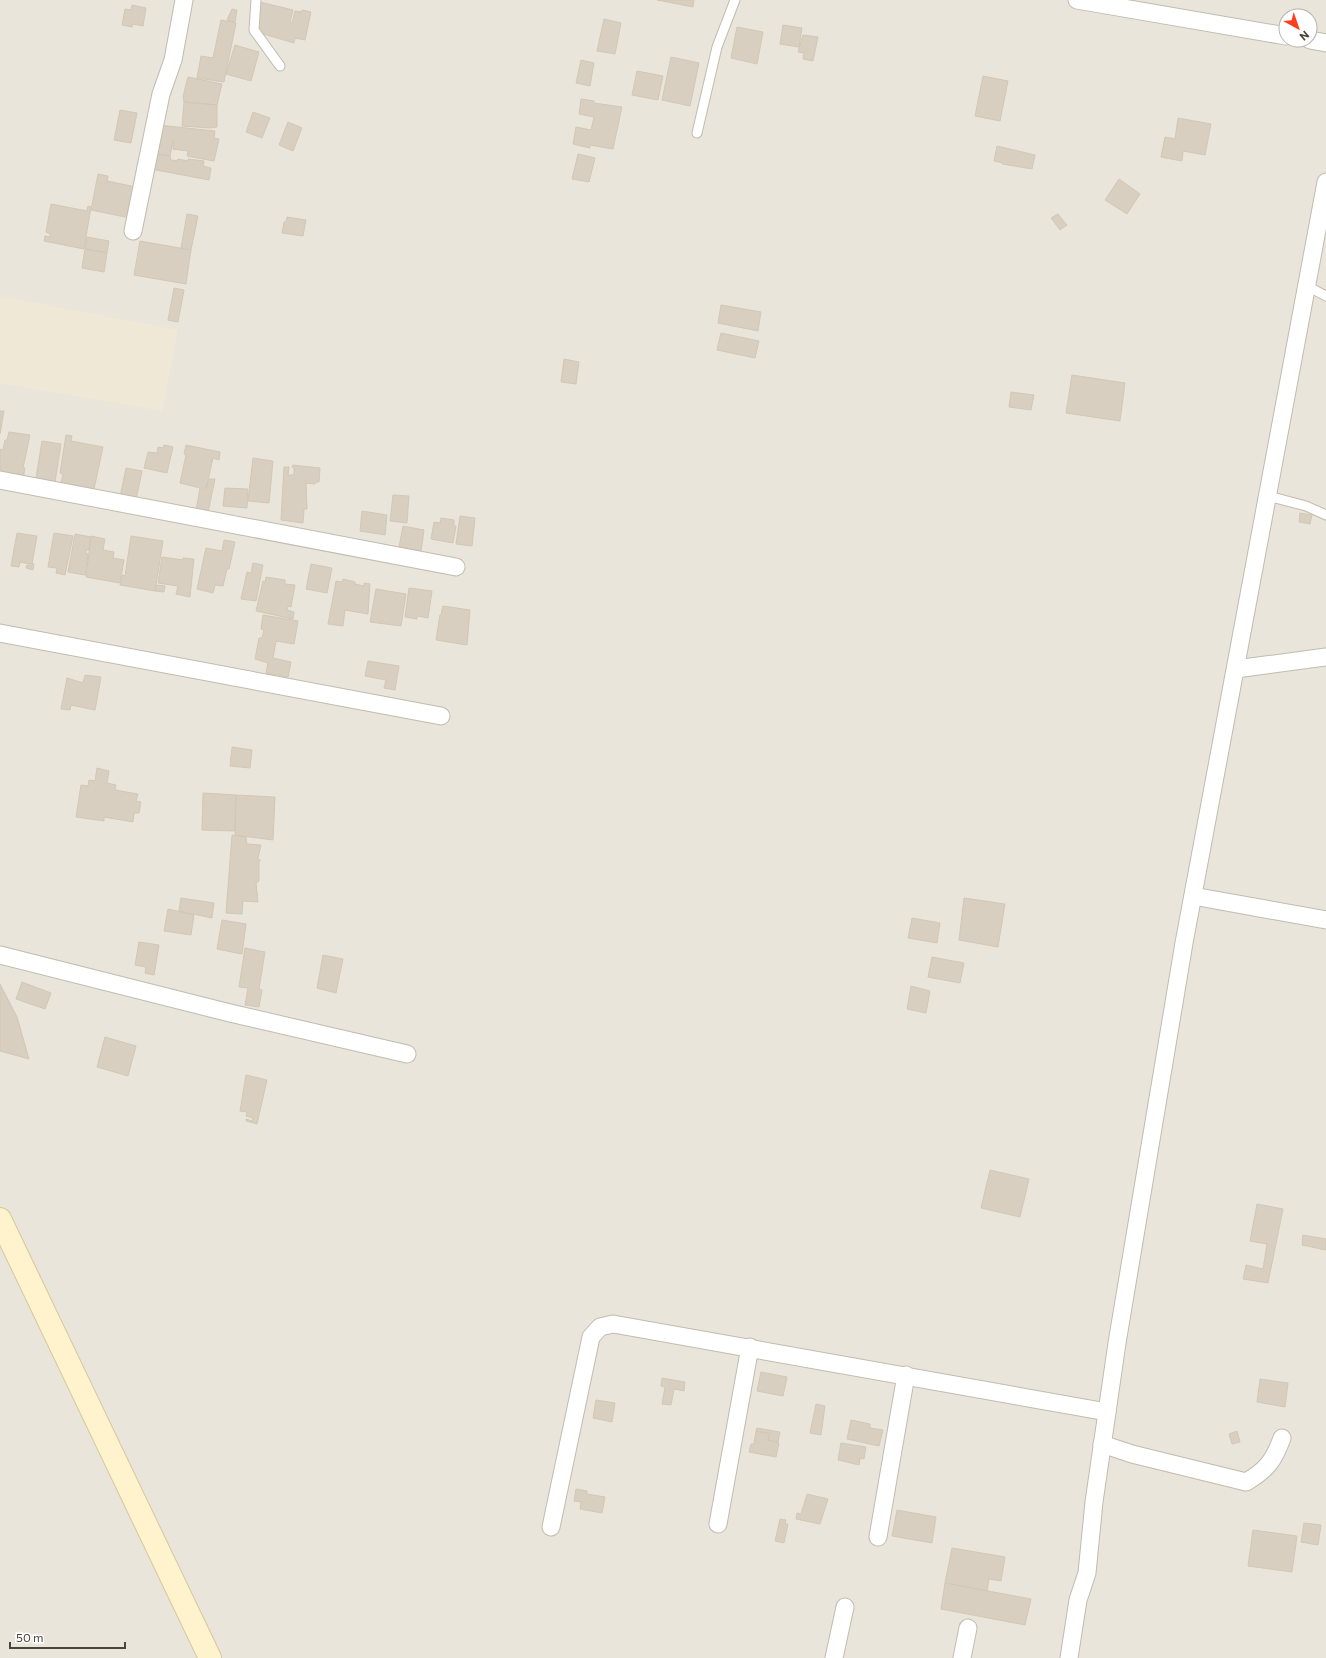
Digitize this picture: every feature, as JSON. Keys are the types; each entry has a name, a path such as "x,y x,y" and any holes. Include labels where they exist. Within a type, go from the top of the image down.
{"main road":[{"path":"0,1219 210,1658"}],"street":[{"path":"133,231 160,94 173,60 184,0"},
{"path":"1077,0 1278,35"},
{"path":"1069,1658 1078,1600 1087,1573 1094,1502 1119,1327 1193,896 1326,182"},
{"path":"0,480 456,567"},
{"path":"0,633 441,716"},
{"path":"1236,669 1326,657"},
{"path":"1193,896 1326,920"},
{"path":"0,955 230,1013 407,1054"},
{"path":"551,1527 591,1336 600,1327 613,1324 750,1347 1107,1412"},
{"path":"718,1524 750,1347"},
{"path":"878,1538 906,1375"},
{"path":"1102,1444 1132,1454 1246,1482 1260,1474 1275,1458 1282,1438"},
{"path":"834,1658 845,1607"},
{"path":"962,1658 968,1628"}],"lane":[{"path":"256,0 254,30 280,66"},
{"path":"697,133 717,47 735,0"},
{"path":"1306,286 1326,296"},
{"path":"1268,496 1306,506 1326,515"}],"shaded area":[{"path":"0,0 1326,0 1326,1658 0,1658"},
{"path":"0,296 178,330 162,411 0,383"}],"building":[{"path":"657,0 694,0 693,7"},
{"path":"260,2 293,10 290,22 292,23 295,11 302,12 302,10 311,12 305,40 295,38 294,43 253,31"},
{"path":"132,5 146,8 143,26 133,24 132,27 122,25 125,9 131,10"},
{"path":"232,9 237,10 235,22 227,20"},
{"path":"604,19 621,23 615,54 597,51"},
{"path":"221,20 236,23 224,82 197,78 201,56 213,58"},
{"path":"783,25 802,28 799,47 780,44"},
{"path":"737,27 763,32 757,64 731,58"},
{"path":"803,35 818,37 813,61 803,59 804,53 798,52"},
{"path":"235,45 259,52 251,81 226,74"},
{"path":"671,57 699,63 690,106 662,100"},
{"path":"581,60 594,63 590,86 576,83"},
{"path":"637,71 663,76 658,100 632,95"},
{"path":"983,76 1008,81 1000,121 975,116"},
{"path":"188,77 222,84 217,105 184,102 183,96"},
{"path":"581,99 594,101 594,103 622,107 613,149 590,145 590,148 573,144 576,127 591,130 594,117 579,114"},
{"path":"184,102 217,105 217,127 182,126"},
{"path":"120,110 137,113 131,143 114,140"},
{"path":"253,112 270,118 262,138 246,132"},
{"path":"1178,118 1211,124 1205,155 1183,151 1182,161 1161,157 1165,137 1175,139"},
{"path":"288,122 302,128 293,151 279,145"},
{"path":"158,125 215,131 214,138 219,139 214,161 187,156 188,151 173,149 173,141 170,156 153,154"},
{"path":"997,146 1035,155 1032,169 1002,164 1003,163 994,161"},
{"path":"153,154 170,156 171,160 177,161 178,159 188,161 188,159 204,161 203,166 211,168 209,180 151,169"},
{"path":"578,154 595,158 589,182 572,179"},
{"path":"98,174 108,176 107,181 136,187 130,218 91,210"},
{"path":"1119,179 1140,194 1127,214 1105,200"},
{"path":"51,204 87,211 88,206 91,207 84,249 44,241 45,236 50,237 50,234 46,232"},
{"path":"187,214 198,216 191,250 181,248"},
{"path":"1058,214 1067,225 1060,230 1051,218"},
{"path":"287,217 306,220 303,236 282,233 284,222 286,222"},
{"path":"87,237 109,241 107,253 85,249"},
{"path":"140,241 191,250 186,284 134,275"},
{"path":"85,249 107,253 104,272 82,268"},
{"path":"174,288 184,290 178,322 168,320"},
{"path":"721,305 761,312 758,331 718,323"},
{"path":"721,333 759,341 755,358 717,350"},
{"path":"564,359 579,362 576,384 561,382"},
{"path":"1072,375 1125,383 1120,421 1066,413"},
{"path":"1011,392 1034,395 1031,410 1009,407"},
{"path":"0,411 4,411 0,434"},
{"path":"9,432 30,435 23,468 25,468 23,479 0,475 0,449 3,450 5,440 7,440"},
{"path":"66,435 72,436 71,441 103,447 94,489 61,483 63,474 60,473"},
{"path":"42,441 61,444 55,482 36,478"},
{"path":"164,445 173,447 167,473 144,468 148,452 157,453 158,447 163,448"},
{"path":"186,445 220,452 219,460 213,458 206,489 209,479 215,479 208,513 196,511 200,488 180,483 186,455 184,454"},
{"path":"253,458 273,461 269,503 248,501"},
{"path":"293,465 320,468 319,482 316,482 315,484 306,483 307,509 304,509 303,523 281,520 284,467 289,467 288,475 294,475"},
{"path":"126,468 142,471 136,500 120,497"},
{"path":"225,488 248,489 247,508 223,506"},
{"path":"393,495 409,496 407,523 390,521"},
{"path":"362,511 387,515 385,535 360,531"},
{"path":"1300,513 1312,515 1310,524 1299,522"},
{"path":"460,516 475,518 472,546 456,544"},
{"path":"441,518 454,520 454,526 456,526 453,543 431,539 434,522 440,523"},
{"path":"403,526 424,530 421,551 399,547"},
{"path":"17,533 37,536 32,564 34,564 33,570 26,568 27,565 30,566 30,564 20,562 19,567 11,566"},
{"path":"54,533 73,536 65,575 56,573 57,568 48,567"},
{"path":"75,534 91,537 89,550 86,550 86,553 88,554 85,575 68,572"},
{"path":"91,536 105,539 103,550 114,552 113,558 124,560 120,583 86,577"},
{"path":"131,536 163,541 155,591 120,585 122,575 125,576"},
{"path":"224,540 235,542 229,569 227,569 223,586 215,585 213,593 197,589 206,548 222,551"},
{"path":"162,557 183,560 183,558 194,559 190,597 176,594 178,586 158,583"},
{"path":"253,563 263,565 256,601 241,599 247,572 251,573"},
{"path":"311,564 332,568 327,593 306,589"},
{"path":"266,577 285,580 285,584 295,585 291,607 288,606 287,610 294,612 293,619 256,611 263,581 265,582"},
{"path":"343,579 364,586 364,583 370,584 368,614 345,610 343,626 328,624 336,581 342,582"},
{"path":"156,585 165,586 164,592 155,591"},
{"path":"409,588 432,591 428,618 417,616 417,619 405,617"},
{"path":"376,589 406,594 401,626 370,622"},
{"path":"443,606 470,610 467,645 436,640"},
{"path":"263,615 298,621 294,644 276,641 273,658 291,662 288,677 266,673 268,663 255,659 259,638 262,638 264,630 261,629"},
{"path":"368,661 399,666 395,690 384,688 386,680 365,676"},
{"path":"85,675 101,677 95,710 71,705 70,710 61,709 67,678 83,683"},
{"path":"232,747 252,750 250,768 230,766"},
{"path":"97,768 109,771 107,783 116,785 115,790 138,794 136,801 141,802 139,813 134,813 133,822 104,817 104,821 76,817 81,785 88,786 89,780 95,781"},
{"path":"203,793 236,795 235,831 202,830"},
{"path":"236,795 275,797 273,840 235,835"},
{"path":"232,835 246,837 247,844 261,845 258,858 258,860 261,860 259,862 259,881 256,883 258,902 243,901 242,914 226,913"},
{"path":"181,898 214,903 212,918 179,911"},
{"path":"964,898 1005,904 998,947 959,940"},
{"path":"168,909 194,915 191,935 164,931"},
{"path":"912,918 940,923 937,943 908,938"},
{"path":"222,920 246,924 242,954 217,949"},
{"path":"139,942 159,945 154,975 145,973 146,967 135,965"},
{"path":"245,948 265,952 259,989 262,990 259,1007 245,1005 248,988 239,987"},
{"path":"323,955 343,959 336,993 317,988"},
{"path":"932,957 964,963 960,983 928,977"},
{"path":"22,982 51,993 45,1009 16,999"},
{"path":"0,984 17,1017 29,1059 0,1051"},
{"path":"911,986 930,991 926,1013 907,1009"},
{"path":"105,1037 136,1046 128,1076 97,1067"},
{"path":"246,1075 267,1080 257,1124 246,1121 246,1119 252,1121 253,1118 246,1116 247,1112 240,1111"},
{"path":"990,1170 1029,1179 1020,1217 981,1208"},
{"path":"1257,1204 1283,1209 1268,1283 1243,1279 1246,1265 1263,1269 1267,1244 1250,1241"},
{"path":"1303,1235 1326,1239 1326,1250 1302,1245"},
{"path":"761,1372 787,1377 783,1396 757,1391"},
{"path":"662,1378 685,1382 684,1391 674,1389 671,1405 662,1404 665,1387 661,1386"},
{"path":"1260,1379 1288,1383 1285,1407 1257,1402"},
{"path":"596,1400 615,1403 612,1422 593,1418"},
{"path":"816,1404 825,1406 821,1435 810,1433"},
{"path":"851,1420 870,1424 870,1428 883,1430 879,1446 847,1439"},
{"path":"757,1428 780,1432 778,1442 768,1440 770,1434 756,1431"},
{"path":"756,1431 770,1434 768,1440 779,1443 776,1457 749,1452 751,1444 754,1444"},
{"path":"1237,1431 1240,1442 1232,1444 1229,1434"},
{"path":"841,1443 866,1447 864,1459 860,1458 859,1465 838,1460"},
{"path":"576,1489 587,1491 587,1494 605,1497 602,1513 580,1509 581,1502 574,1501"},
{"path":"807,1494 828,1499 820,1524 796,1519 797,1513 801,1514"},
{"path":"897,1510 936,1517 932,1543 892,1536"},
{"path":"780,1519 786,1520 785,1524 788,1524 784,1543 775,1541"},
{"path":"1304,1523 1321,1525 1318,1545 1301,1542"},
{"path":"1253,1530 1297,1536 1292,1572 1248,1566"},
{"path":"952,1548 1005,1557 1001,1581 989,1579 987,1591 945,1583"},
{"path":"945,1583 1031,1599 1025,1625 941,1609"}]}
